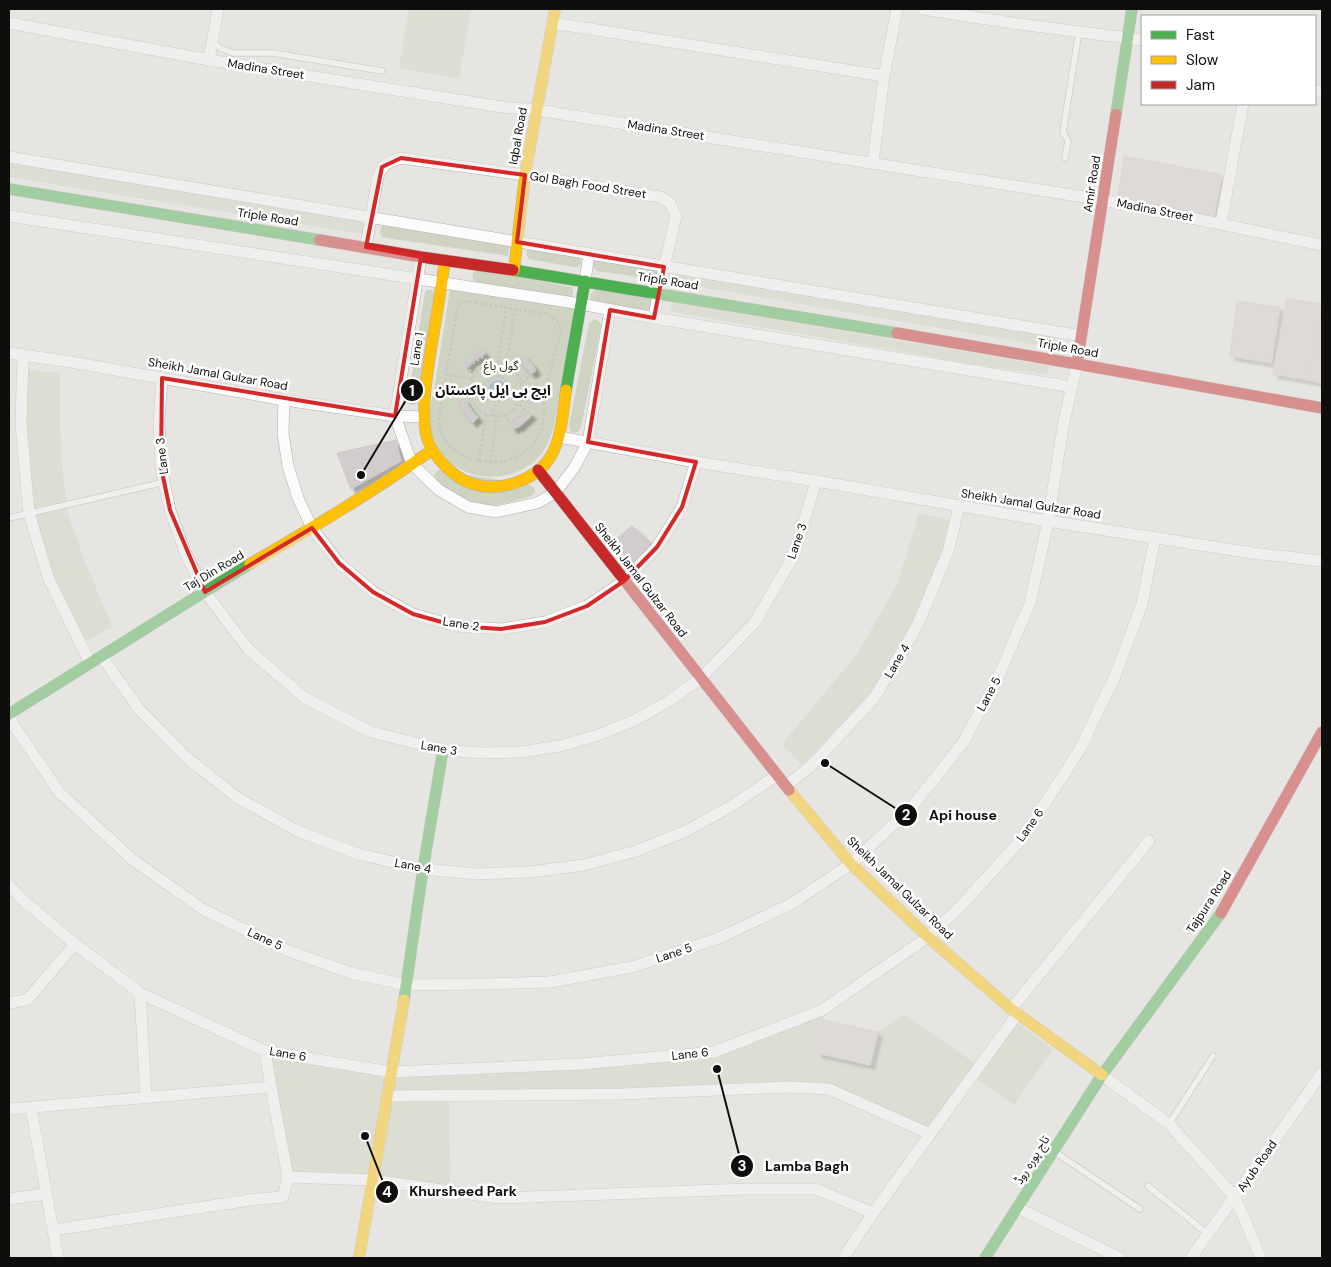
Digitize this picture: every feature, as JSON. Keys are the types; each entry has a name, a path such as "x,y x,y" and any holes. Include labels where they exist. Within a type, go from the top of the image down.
{"main road":[{"name":"Iqbal Road","path":"514,270 525,175 555,9"},
{"name":"Amir Road","path":"1077,364 1132,9"},
{"name":"Triple Road","path":"9,189 421,257 658,293 1077,364 1322,408"},
{"name":"Lane 1","path":"445,260 427,377 424,416 427,438 432,450 453,474 470,483 487,486 506,485 523,480 538,470 550,457 559,437 585,281"},
{"name":"Taj Din Road","path":"9,716 204,592 312,528 432,450"},
{"name":"Sheikh Jamal Gulzar Road","path":"538,470 786,786 851,864 928,937 1015,1011 1102,1075"},
{"name":"Tajpura Road","path":"1102,1075 1223,910 1322,732"},
{"path":"359,1258 407,985 423,869 443,750"},
{"name":"تاج پورہ روڈ","path":"985,1258 1102,1075"}],"street":[{"path":"209,60 218,9"},
{"path":"873,163 884,76 897,9"},
{"path":"922,9 1141,40"},
{"name":"Madina Street","path":"9,23 209,60 1103,200 1322,245"},
{"path":"553,24 884,76"},
{"path":"1221,223 1243,105"},
{"path":"9,157 1082,336"},
{"name":"Gol Bagh Food Street","path":"366,247 378,176 382,167 389,162 401,158 525,175 660,197 670,203 676,216 654,318"},
{"path":"9,216 581,304 654,318 1072,387"},
{"path":"585,281 589,254"},
{"path":"421,257 395,416 412,464 438,490 468,507 496,512 537,504 555,493 574,468 588,442 610,310"},
{"name":"Sheikh Jamal Gulzar Road","path":"9,353 284,400 395,416 424,416"},
{"path":"24,355 21,425 29,513 48,577 90,663"},
{"name":"Lane 5","path":"9,716 60,792 133,860 204,910 290,951 351,973 407,985 550,982 632,967 719,938 791,904 851,864 911,808 962,744 996,682 1030,603 1048,521 1064,421 1077,364"},
{"name":"Lane 3","path":"162,378 159,422 161,467 170,510 185,552 204,592 249,650 306,698 371,732 443,750 482,754 522,752 560,746 598,736 635,720 669,701 701,678 755,622 760,614 794,555 816,481"},
{"name":"Lane 2","path":"284,400 283,433 288,466 298,498 312,528 339,564 373,592 413,614 456,626 501,629 545,622 587,606 624,581 657,548 682,507 696,462"},
{"name":"Sheikh Jamal Gulzar Road","path":"559,437 1048,521 1322,561"},
{"name":"Lane 4","path":"786,786 811,766 875,697 917,626 948,552 959,506"},
{"name":"Lane 6","path":"9,885 24,901 75,944 140,992 265,1051 391,1072 580,1064 714,1052 822,1010 928,937 956,910 1021,840 1079,751 1115,676 1142,604 1155,538"},
{"name":"Lane 4","path":"102,656 140,710 186,757 238,798 296,830 349,851 423,869 476,874 530,872 584,865 636,851 686,831 733,805 778,774"},
{"path":"843,1258 1015,1011 1149,841"},
{"path":"9,1002 27,1000 75,944"},
{"path":"140,992 146,1098"},
{"path":"53,1230 283,1197 288,1177 265,1051"},
{"name":"Ayub Road","path":"1191,1258 1322,1073"},
{"name":"Sheikh Jamal Gulzar Road","path":"1102,1075 1170,1124 1235,1197 1261,1258"},
{"path":"387,1096 622,1094 790,1087 828,1089 930,1134"},
{"path":"9,1109 271,1088"},
{"path":"31,1108 58,1258"},
{"path":"288,1177 372,1180 498,1198 746,1189 816,1189 873,1213"},
{"path":"9,1199 46,1194"},
{"path":"1018,1208 1120,1258"}],"lane":[{"path":"1065,158 1068,141 1064,132 1079,32"},
{"path":"212,41 220,48 233,53 273,53 382,71"},
{"path":"9,518 165,482"},
{"path":"1170,1124 1213,1056"},
{"path":"1054,1151 1140,1209"},
{"path":"1148,1186 1208,1234"}],"path":[{"path":"465,301 506,308 547,314 561,326 561,332 546,392 544,421 533,445 523,454 511,460 479,461 457,453 446,444 439,425 446,374 460,302 465,301"},
{"path":"499,377 506,308"},
{"path":"506,365 515,310"},
{"path":"474,375 469,369 470,365 483,357 488,364"},
{"path":"499,363 506,365 520,376 523,388 521,400 513,410 505,415 495,416 486,414 476,407 470,396 474,375 480,368 488,364 499,363"},
{"path":"512,368 517,363 520,363 530,378"},
{"path":"446,374 472,379"},
{"path":"522,382 534,375"},
{"path":"499,377 508,384 509,392 502,400 495,401 491,400 486,394 485,388 488,381 499,377"},
{"path":"444,387 485,388"},
{"path":"523,388 546,392"},
{"path":"509,392 523,394"},
{"path":"521,400 544,404"},
{"path":"490,462 495,401"},
{"path":"505,415 508,420 516,419 524,410 519,404"},
{"path":"479,461 486,414"}],"highlighted area":[{"path":"401,158 525,175 517,242 664,267 654,318 610,310 588,442 696,462 682,507 657,547 624,581 587,606 545,622 501,629 456,626 413,614 373,592 339,563 312,528 205,592 170,510 161,467 162,378 395,416 421,257 366,247 382,167"}],"green space":[{"path":"409,9 471,9 459,79 399,68"},
{"path":"9,163 363,219 366,221 364,233 9,177"},
{"path":"382,226 510,244 508,256 382,237 380,232"},
{"path":"528,249 578,257 581,263 578,267 574,267 529,259 526,252"},
{"path":"595,259 657,269 659,273 658,278 596,271 592,266"},
{"path":"478,269 571,287 573,295 569,298 477,283 473,279 473,273"},
{"path":"674,273 1053,336 1056,341 1053,346 1044,346 677,283 671,279"},
{"name":"گول باغ","path":"450,289 575,307 554,426 542,453 533,463 521,470 496,477 469,473 447,459 434,438 429,425 429,413"},
{"path":"432,290 434,294 417,403 410,405 408,400 425,292"},
{"path":"595,290 651,297 654,302 652,308 647,310 592,301 590,295"},
{"path":"673,302 1049,366 1049,371 1043,374 972,364 674,312 671,309"},
{"path":"595,319 600,322 601,327 581,427 578,432 574,433 571,432 569,426 589,323"},
{"path":"27,370 60,373 61,437 66,501 32,509 26,432"},
{"path":"438,470 530,485 534,488 535,492 526,498 500,505 483,506 461,498 435,481 434,475"},
{"path":"66,508 79,546 112,627 85,641 51,573 36,515"},
{"path":"919,513 953,521 920,610 874,693 802,765 782,744 857,654 897,585"},
{"path":"822,1010 824,1020 817,1053 870,1065 878,1032 904,1014 979,1066 1013,1020 1053,1049 1014,1105 972,1076 930,1134 828,1089 449,1096 450,1191 288,1177 265,1051 391,1072 714,1052"}],"water":[{"path":"498,380 504,383 507,389 504,395 498,398 492,395 489,389 492,383"}],"building":[{"path":"1124,156 1222,175 1214,216 1118,197"},
{"path":"1287,298 1322,304 1308,380 1273,374"},
{"path":"1237,301 1280,307 1271,363 1230,356"},
{"path":"1322,311 1322,383 1308,380"},
{"path":"482,349 485,354 472,362 467,368 463,364 474,353"},
{"path":"523,355 536,371 531,374 519,360"},
{"path":"464,399 478,417 473,423 458,404"},
{"path":"528,411 532,415 520,426 513,429 510,424"},
{"path":"396,440 401,461 351,489 337,453"},
{"path":"632,526 653,545 632,564 614,541"},
{"path":"824,1020 878,1032 870,1065 817,1053"}],"traffic: fast":[{"path":"1116,114 1132,9"},
{"path":"9,189 320,240"},
{"path":"513,270 897,333"},
{"path":"566,390 585,281"},
{"path":"9,714 250,564"},
{"path":"404,1000 443,750"},
{"path":"985,1258 1102,1075 1221,913"}],"traffic: slow":[{"path":"514,270 525,175 555,9"},
{"path":"445,260 428,365 424,406 425,431 428,441 445,466 457,476 470,483 492,487 515,483 535,473 551,456 558,440 566,390"},
{"path":"250,564 365,495 432,450"},
{"path":"789,790 851,864 928,937 1011,1009 1102,1075"},
{"path":"359,1258 404,1000"}],"traffic: jam":[{"path":"1077,364 1116,114"},
{"path":"320,240 513,270"},
{"path":"897,333 1322,408"},
{"path":"538,470 789,790"},
{"path":"1221,913 1322,732"}],"place":[{"name":"ایچ بی ایل پاکستان","path":"361,475"},
{"name":"Api house","path":"825,763"},
{"name":"Lamba Bagh","path":"717,1069"},
{"name":"Khursheed Park","path":"365,1136"}]}
